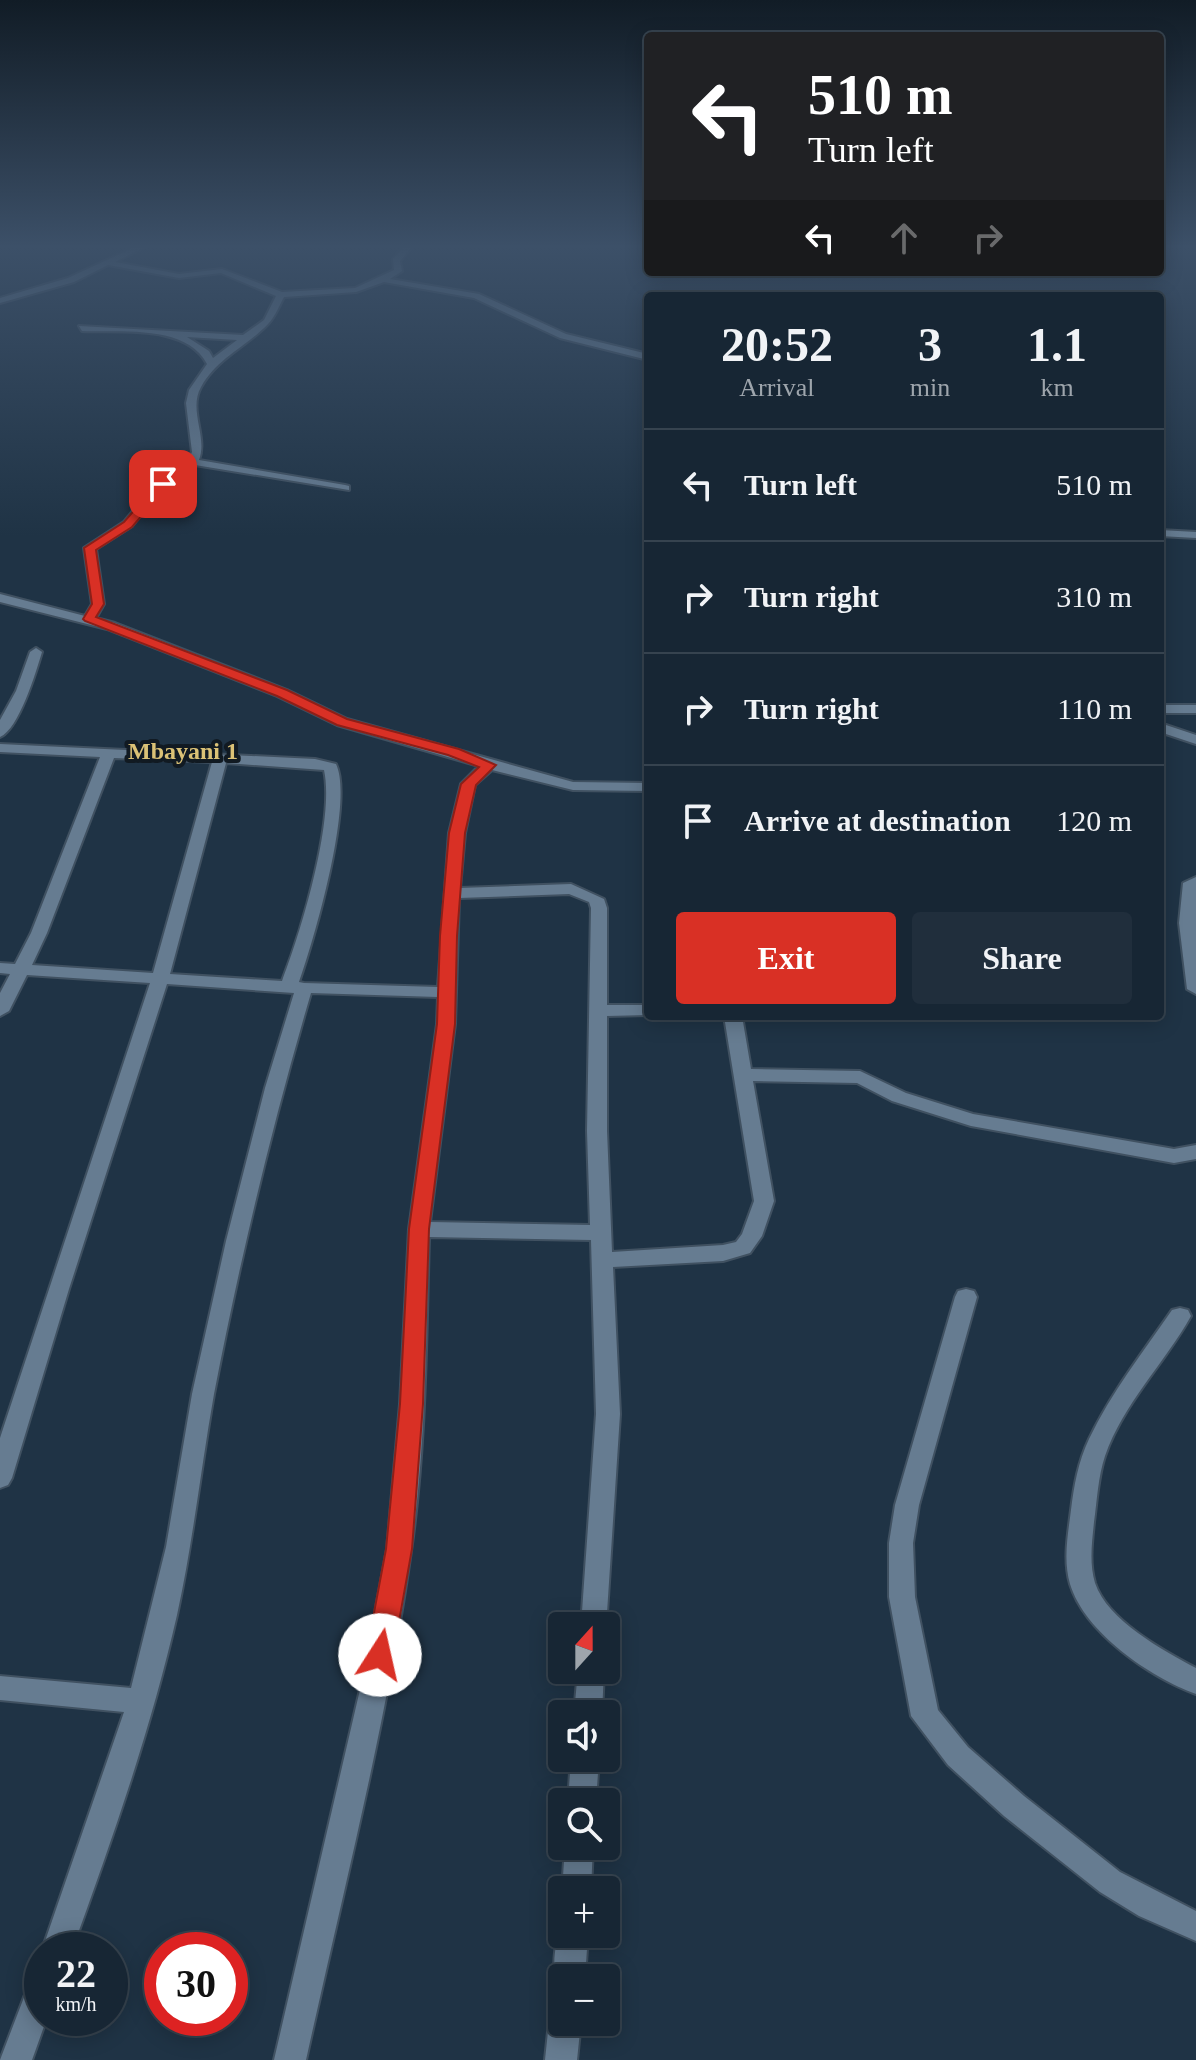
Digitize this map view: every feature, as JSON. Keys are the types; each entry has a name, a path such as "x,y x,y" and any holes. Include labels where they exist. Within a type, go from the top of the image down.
{"street":[{"path":"190,343 206,353 212,364"},
{"path":"89,619 98,604 90,548 128,524 154,492 193,462 197,452 192,396 212,364 239,343"},
{"path":"592,343 644,356"},
{"path":"193,462 345,488"},
{"path":"1164,533 1196,535"},
{"path":"0,598 89,619 282,693 342,722 573,786 644,787"},
{"path":"0,733 23,691 36,652"},
{"path":"1164,709 1196,709"},
{"path":"1164,728 1196,740"},
{"path":"0,748 315,763 331,767 334,771 318,883 299,962 297,988 203,1394 175,1567 141,1701 104,1821 64,1932"},
{"path":"0,1011 39,933 108,754"},
{"path":"0,1478 160,979 195,855 204,806 220,759"},
{"path":"290,2060 375,1681 399,1549 412,1404 419,1229 439,1084 457,833 463,798 472,779 489,765"},
{"path":"1196,882 1191,883 1186,932 1196,989"},
{"path":"454,893 571,889 596,899 599,908 597,1131 608,1414 595,1612"},
{"path":"0,968 297,988 447,992"},
{"path":"598,1011 644,1010"},
{"path":"602,1260 723,1253 743,1248 752,1236 764,1201 734,1020"},
{"path":"743,1075 853,1075 870,1080 899,1097 971,1120 1174,1156 1196,1152"},
{"path":"419,1229 601,1233"},
{"path":"966,1297 907,1505 901,1543 902,1597 925,1716 941,1738 969,1766 1110,1882 1196,1926"},
{"path":"1180,1316 1136,1381 1094,1454 1085,1495 1078,1568 1089,1599 1101,1615 1167,1666 1196,1682"},
{"path":"0,1688 141,1701"},
{"path":"16,2060 25,2036"},
{"path":"561,2060 564,2036"}],"district":[{"name":"Mbayani 1","path":"183,751"}],"route":[{"path":"163,484 128,524 90,548 98,604 89,619 282,693 342,722 489,765 468,784 457,833 448,936 446,1024 419,1229 412,1404 399,1549 380,1655"}]}
